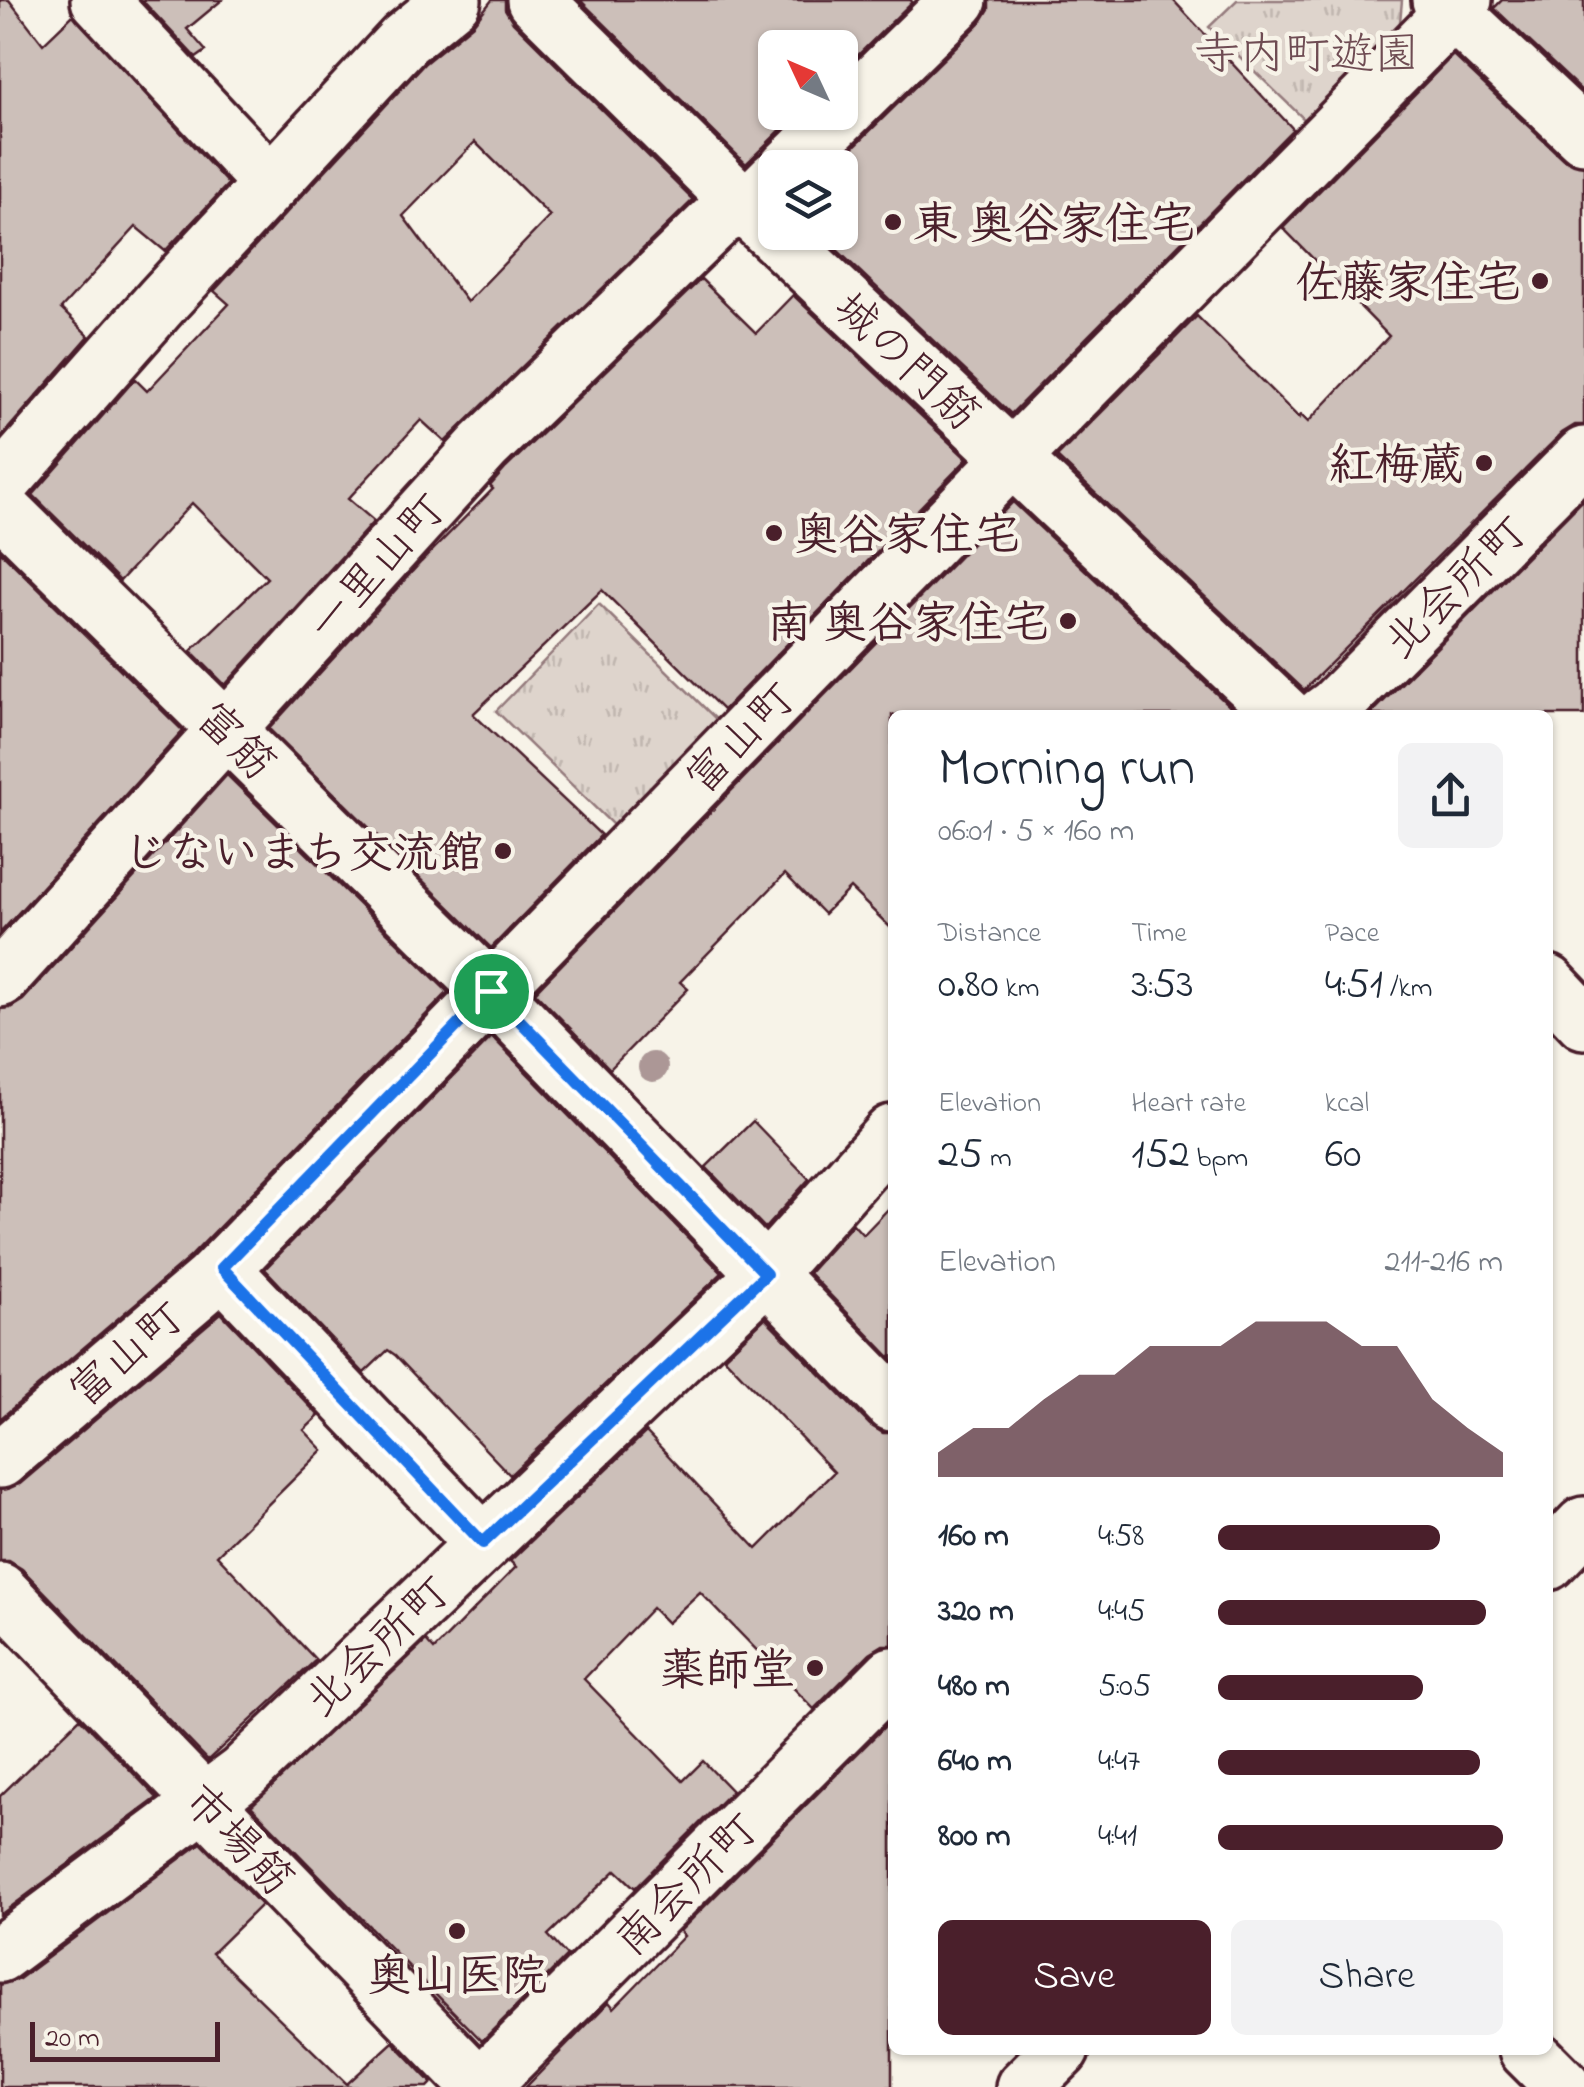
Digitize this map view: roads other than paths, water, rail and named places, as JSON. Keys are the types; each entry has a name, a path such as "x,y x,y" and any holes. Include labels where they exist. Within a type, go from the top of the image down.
{"street":[{"path":"99,0 271,184"},
{"path":"0,485 404,40 452,0"},
{"name":"城の門筋","path":"536,0 758,191"},
{"path":"805,150 959,0"},
{"path":"1452,4 1584,136"},
{"name":"富山町","path":"0,1460 222,1268 1452,4"},
{"name":"一里山町","path":"0,979 484,446 719,218 758,193"},
{"name":"城の門筋","path":"814,250 1012,458 1280,710"},
{"name":"北会所町","path":"1330,710 1584,455"},
{"name":"富筋","path":"0,507 491,991 888,1399"},
{"name":"北会所町","path":"0,1954 243,1774 766,1274 888,1137"},
{"path":"222,1268 483,1543"},
{"path":"1553,1557 1584,1525"},
{"name":"市場筋","path":"0,1591 478,2086"},
{"name":"南会所町","path":"478,2086 888,1678"},
{"path":"1024,2087 1056,2055"}],"place":[{"name":"東 奥谷家住宅","path":"893,222"},
{"name":"佐藤家住宅","path":"1540,281"},
{"name":"紅梅蔵","path":"1484,463"},
{"name":"奥谷家住宅","path":"774,533"},
{"name":"南 奥谷家住宅","path":"1068,621"},
{"name":"じないまち交流館","path":"503,851"},
{"name":"薬師堂","path":"815,1668"},
{"name":"奥山医院","path":"457,1931"}],"park label":[{"name":"寺内町遊園","path":"1307,52"}]}
